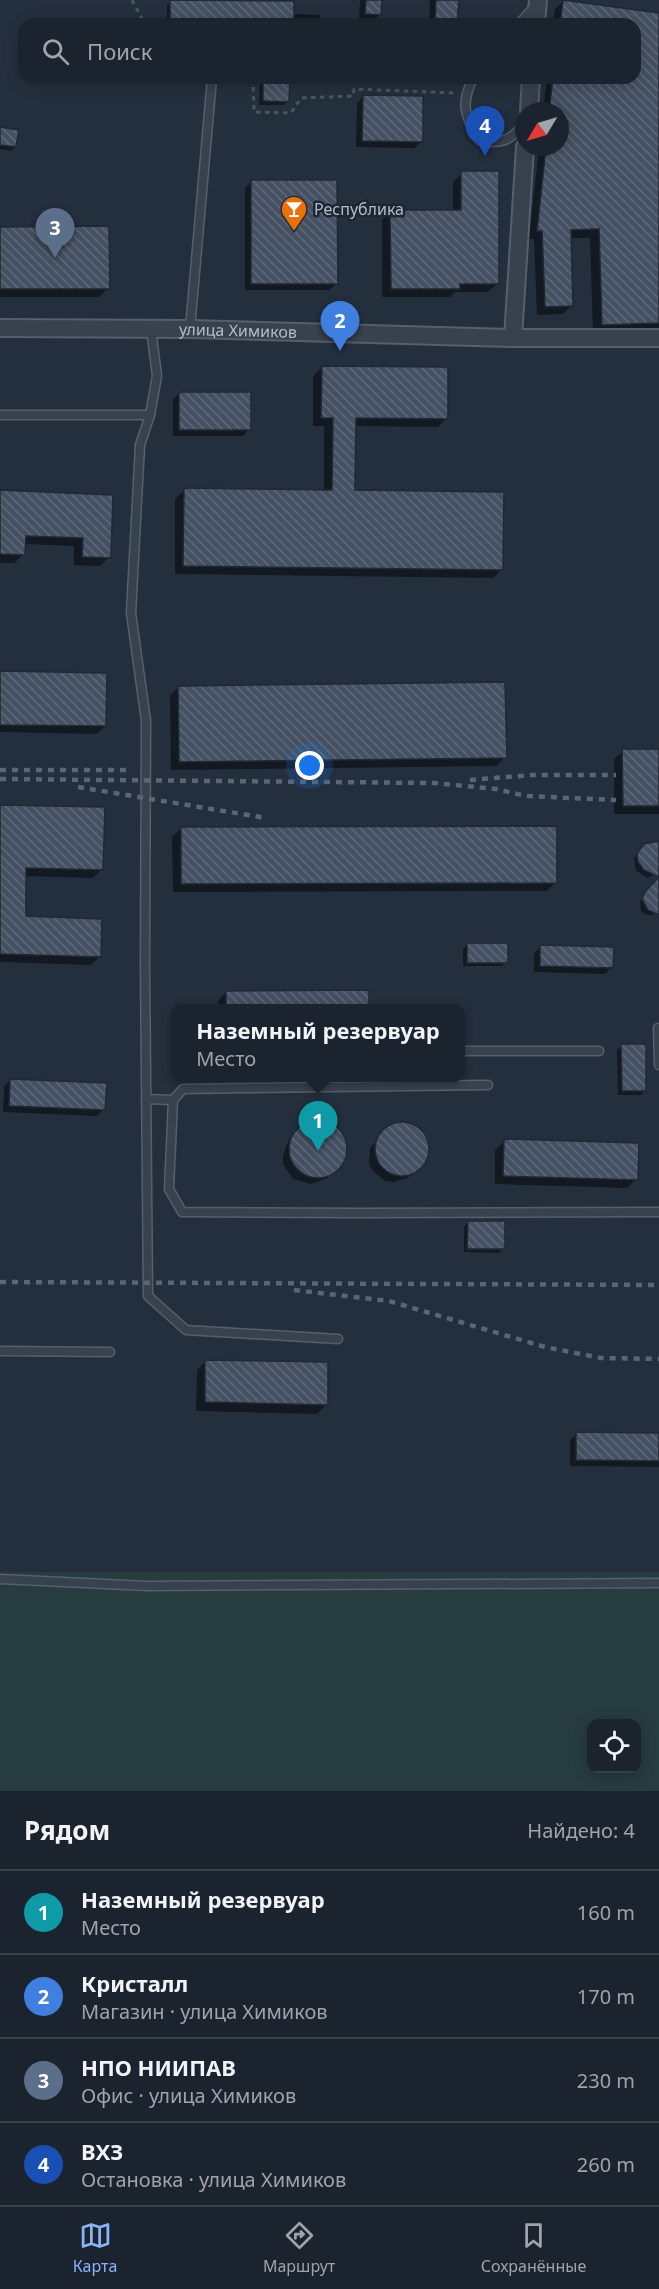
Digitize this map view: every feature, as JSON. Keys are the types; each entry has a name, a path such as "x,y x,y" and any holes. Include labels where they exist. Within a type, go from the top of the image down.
{"street":[{"path":"537,18 538,1"},
{"path":"530,102 531,84"},
{"path":"513,338 524,156"},
{"name":"улица Химиков","path":"0,328 150,329 513,338 659,338"}],"lane":[{"path":"524,18 538,1"},
{"path":"190,330 211,84"},
{"path":"470,84 466,93 466,117 479,140 494,144 515,134"},
{"path":"150,329 157,376 150,415 140,445 131,613 146,721 148,1296 186,1330 338,1339"},
{"path":"0,415 150,415"},
{"path":"658,1029 659,1065"},
{"path":"465,1051 599,1051"},
{"path":"283,1082 284,1088"},
{"path":"488,1085 183,1089 173,1100 169,1189 182,1212 370,1214 659,1212"},
{"path":"146,1099 173,1100"},
{"path":"0,1351 110,1352"},
{"path":"0,1579 147,1586 659,1583"}],"path":[{"path":"132,0 142,18"},
{"path":"253,84 254,112 291,113 301,98 354,96 354,89 466,93"}],"green space":[{"path":"0,1572 659,1572 659,1791 0,1791"}],"building":[{"path":"170,0 294,1 294,18 170,18"},
{"path":"366,0 382,0 381,15 365,14"},
{"path":"436,0 459,0 458,18 435,18"},
{"path":"563,0 659,13 659,323 602,325 599,229 571,230 573,306 545,307 542,231 537,231 545,156 569,156 569,102 550,102 552,84 641,84 641,18 561,18"},
{"path":"263,84 290,84 289,102 263,101"},
{"path":"363,95 423,96 423,142 362,141"},
{"path":"0,127 19,130 16,147 0,145"},
{"path":"461,171 499,171 499,284 460,284 460,289 391,289 390,210 461,210"},
{"name":"Республика","path":"251,180 337,180 338,284 251,284"},
{"path":"109,226 110,289 0,289 0,227"},
{"path":"322,366 448,367 448,419 356,418 355,490 504,492 503,570 183,566 184,488 332,490 333,418 321,418"},
{"path":"179,392 251,392 251,430 179,430"},
{"path":"0,490 113,495 111,558 82,557 83,538 26,536 25,555 0,554"},
{"path":"0,671 107,673 106,726 0,725"},
{"path":"505,682 507,758 179,762 178,686"},
{"path":"622,749 659,749 659,806 623,806"},
{"path":"0,805 105,807 103,870 26,868 26,916 102,919 101,957 0,954"},
{"path":"557,826 557,883 181,884 181,827"},
{"path":"659,841 659,877 644,870 637,857 644,844"},
{"path":"659,877 659,915 648,910 642,899 645,892"},
{"path":"467,943 508,943 508,963 467,963"},
{"path":"540,945 614,947 613,968 540,966"},
{"path":"369,990 369,1004 226,1004 226,991"},
{"path":"621,1044 646,1044 646,1091 622,1091"},
{"path":"10,1079 107,1083 105,1110 9,1106"},
{"path":"318,1120 329,1122 342,1133 347,1149 345,1160 334,1173 318,1178 307,1176 294,1165 289,1149 291,1138 302,1125"},
{"path":"402,1122 412,1124 421,1130 427,1139 429,1149 427,1159 421,1168 412,1174 402,1176 392,1174 383,1168 377,1159 375,1149 377,1139 383,1130 392,1124"},
{"path":"504,1139 639,1143 638,1180 503,1176"},
{"path":"468,1221 505,1221 505,1249 467,1249"},
{"path":"205,1360 328,1362 328,1405 205,1402"},
{"path":"576,1432 659,1433 659,1461 576,1460"}],"railway":[{"path":"0,770 126,770"},
{"path":"470,780 532,775 616,775"},
{"path":"0,779 434,783 496,789 526,796 616,800"},
{"path":"78,787 266,818"},
{"path":"0,1282 659,1285"},
{"path":"294,1290 389,1301 545,1347 601,1358 659,1359"}],"place":[{"name":"ВХЗ","path":"485,156"},
{"name":"Республика","path":"294,232"},
{"name":"НПО НИИПАВ","path":"55,258"},
{"name":"Кристалл","path":"340,351"},
{"name":"Наземный резервуар","path":"318,1151"}]}
